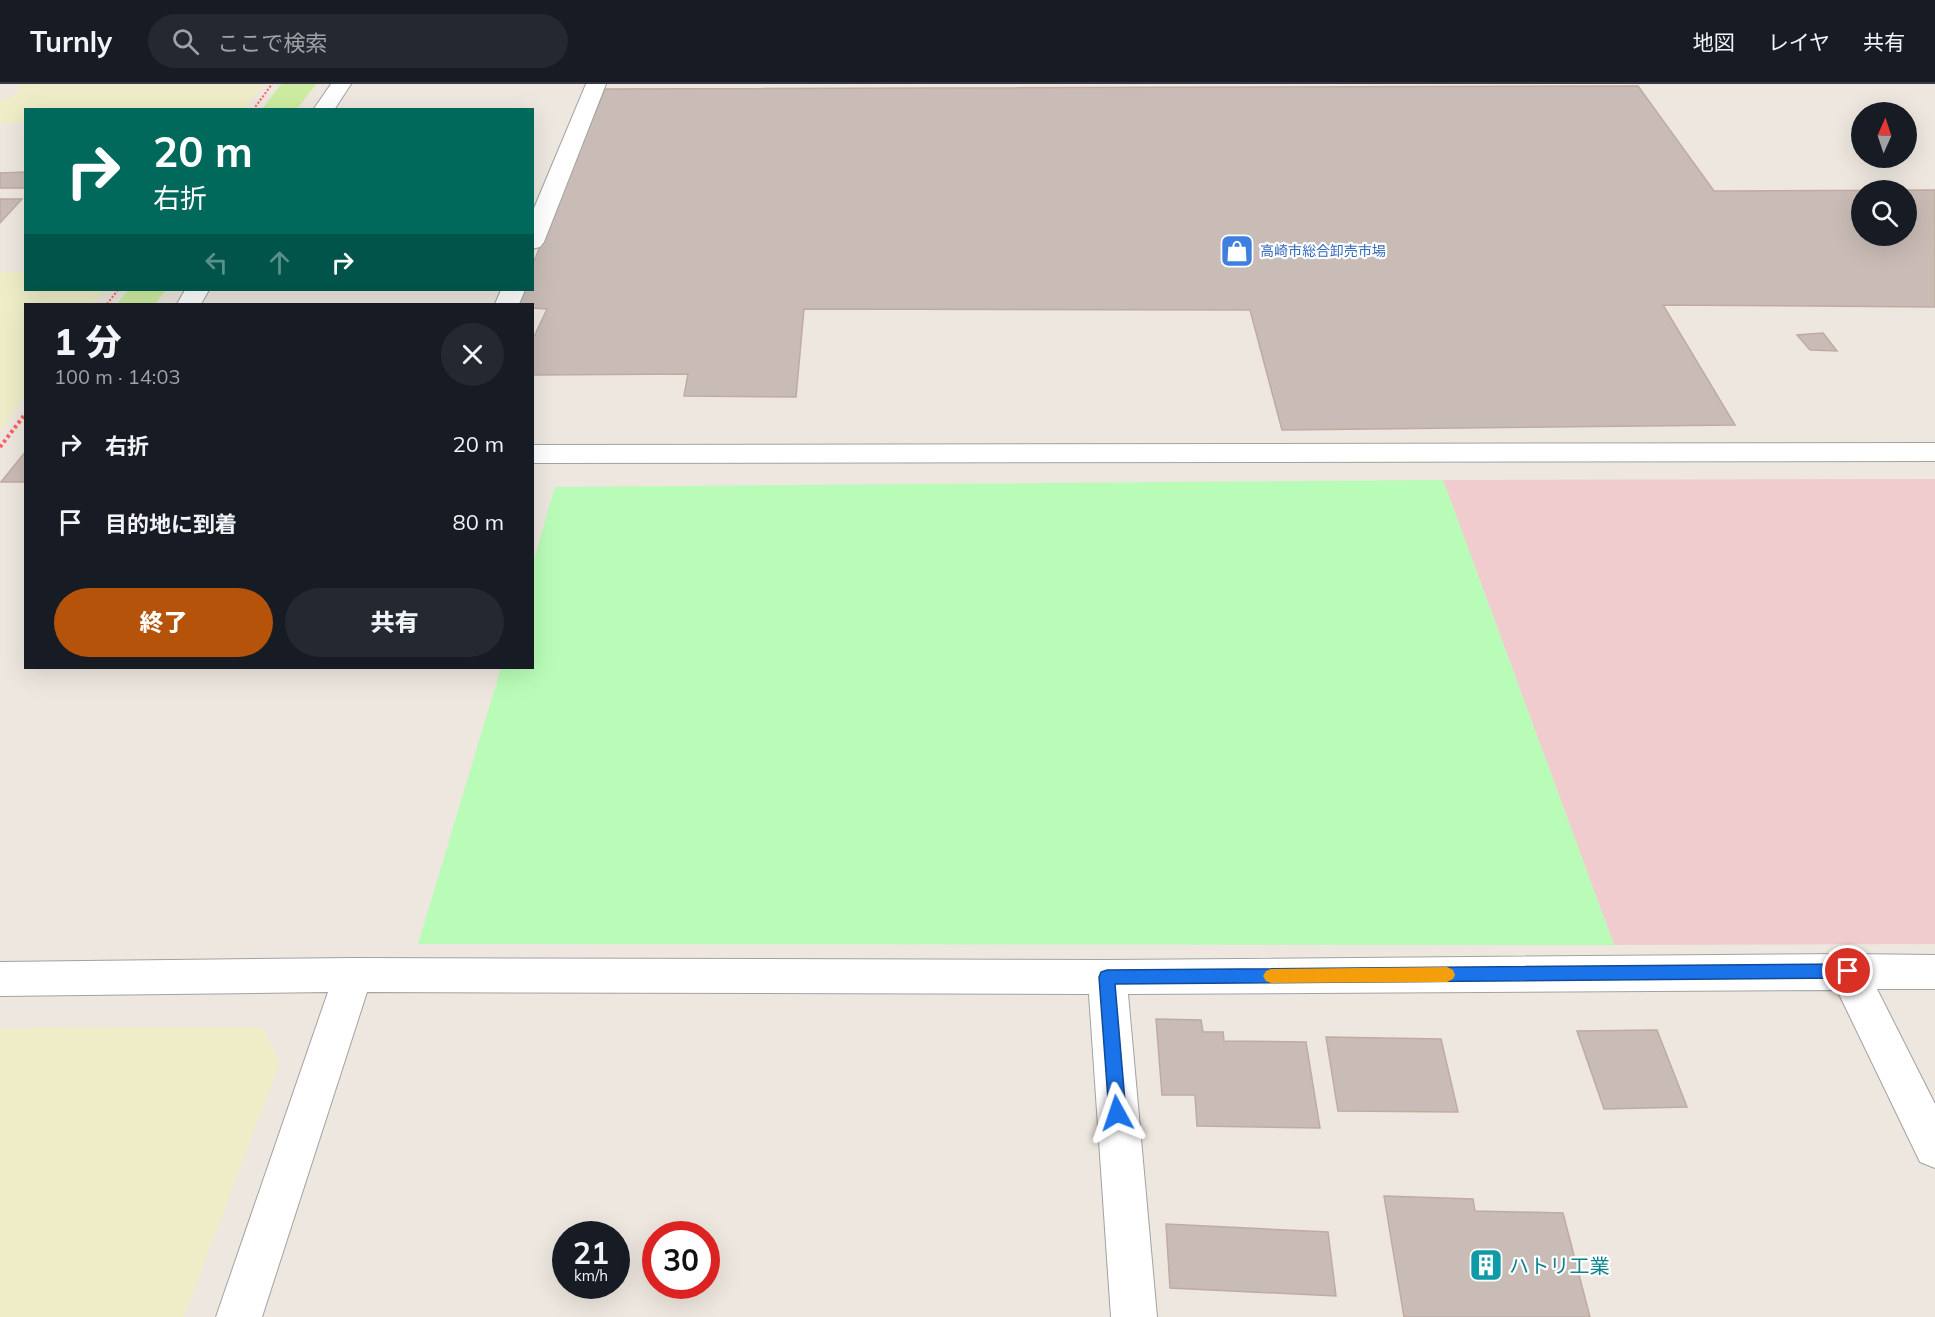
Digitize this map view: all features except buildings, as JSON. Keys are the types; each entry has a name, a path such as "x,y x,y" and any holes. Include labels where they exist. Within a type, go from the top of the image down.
{"street":[{"path":"324,108 341,84"},
{"path":"534,237 596,84"},
{"path":"534,454 1935,452"},
{"path":"1848,971 1935,1148"},
{"path":"0,979 352,975 1107,977 1935,972"},
{"path":"239,1317 352,975"},
{"path":"1107,977 1134,1317"}],"path":[{"path":"254,108 272,84"},
{"path":"108,303 117,291"},
{"path":"0,447 24,416"}],"shaded area":[{"path":"1935,479 1935,944 1614,945 1443,480"}],"green space":[{"path":"19,84 264,84 246,108 24,108 24,122 0,123 0,100 17,95"},
{"path":"281,84 316,84 298,108 263,108"},
{"path":"0,272 24,272 24,291 105,291 95,303 24,303 24,398 0,432"},
{"path":"127,291 165,291 156,303 118,303"},
{"path":"1443,480 1614,945 418,944 501,669 534,669 534,560 555,487"},
{"path":"262,1027 280,1062 184,1317 0,1317 0,1028"}],"slow traffic":[{"path":"1271,976 1447,975"}],"place":[{"name":"高崎市総合卸売市場","path":"1237,251"},
{"name":"ハトリ工業","path":"1486,1265"}],"route":[{"path":"1117,1113 1107,977 1848,971"}]}
